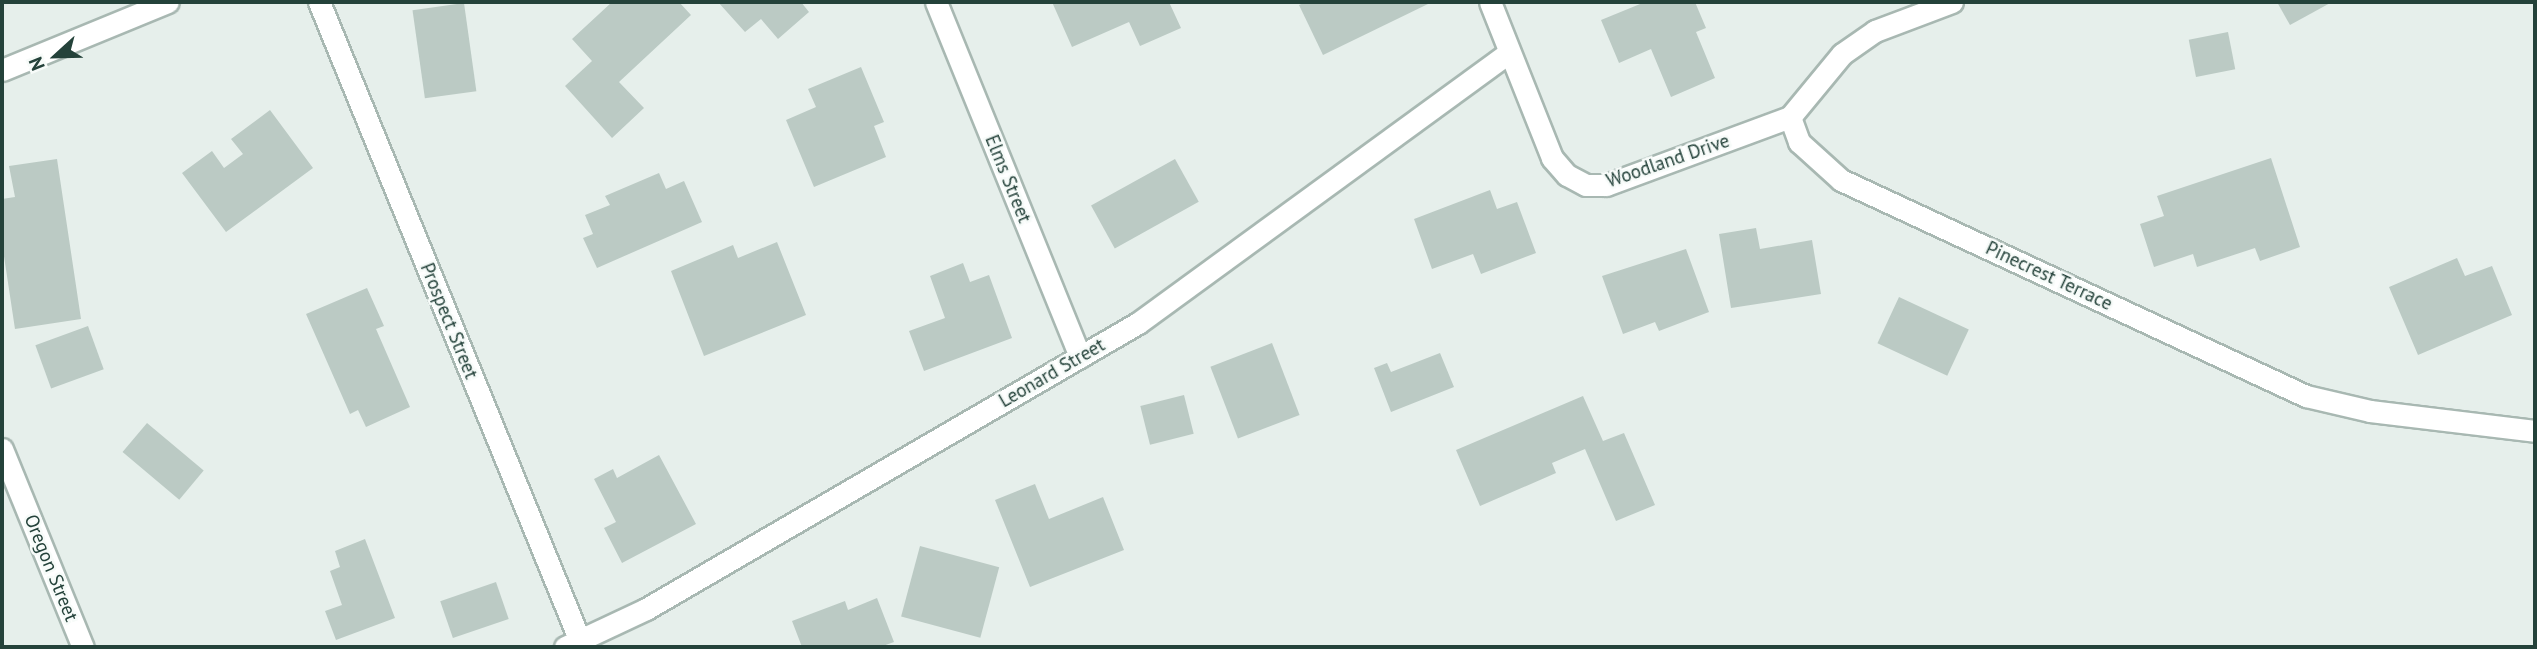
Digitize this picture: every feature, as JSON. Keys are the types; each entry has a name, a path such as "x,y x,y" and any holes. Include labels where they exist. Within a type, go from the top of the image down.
{"street":[{"path":"2,70 168,2"},
{"name":"Prospect Street","path":"319,2 573,644"},
{"name":"Elms Street","path":"936,2 1080,357"},
{"name":"Woodland Drive","path":"1490,2 1552,158 1567,175 1586,185 1606,185 1790,117"},
{"path":"1790,117 1842,54 1875,31 1952,2"},
{"name":"Leonard Street","path":"573,644 646,609 1138,323 1509,52"},
{"name":"Pinecrest Terrace","path":"1790,117 1799,142 1841,180 2055,277 2238,369 2306,396 2370,411 2535,431"},
{"name":"Oregon Street","path":"2,449 83,647"}],"building":[{"path":"612,2 679,2 691,15 619,82 644,108 612,138 565,86 592,61 572,39"},
{"path":"718,2 801,2 809,12 778,39 761,19 745,32"},
{"path":"1052,2 1169,2 1181,28 1140,46 1129,22 1072,47"},
{"path":"1306,2 1428,4 1323,55 1299,5"},
{"path":"1645,2 1695,2 1706,28 1696,32 1715,78 1671,97 1651,49 1619,63 1601,20"},
{"path":"2277,2 2332,2 2290,25"},
{"path":"464,3 476,91 425,98 413,10"},
{"path":"2228,32 2235,69 2196,77 2189,40"},
{"path":"861,67 884,122 874,126 886,157 814,187 786,120 816,107 808,89"},
{"path":"270,110 313,168 226,232 182,173 212,151 224,168 243,154 231,139"},
{"path":"2271,158 2300,247 2260,261 2255,248 2197,267 2193,254 2154,267 2140,224 2164,216 2157,196"},
{"path":"57,159 81,319 15,329 2,243 2,199 15,197 9,166"},
{"path":"1175,159 1199,202 1115,248 1091,206"},
{"path":"659,173 666,189 684,181 702,222 597,268 583,238 593,234 585,215 610,205 605,196"},
{"path":"1490,190 1497,209 1517,202 1536,253 1481,274 1473,254 1432,269 1414,219"},
{"path":"1756,228 1760,249 1812,240 1821,294 1731,308 1719,234"},
{"path":"777,242 806,315 704,356 671,271 733,245 738,258"},
{"path":"1686,249 1709,312 1659,331 1655,322 1623,334 1602,276"},
{"path":"2457,258 2465,276 2492,266 2512,315 2418,355 2389,287"},
{"path":"963,263 970,282 989,275 1012,338 924,371 909,331 945,318 930,276"},
{"path":"367,288 384,326 376,329 410,407 366,427 358,410 350,414 306,314"},
{"path":"1899,297 1969,330 1947,376 1877,343"},
{"path":"88,326 104,369 51,388 35,345"},
{"path":"1272,343 1300,415 1238,439 1210,367"},
{"path":"1440,353 1454,387 1391,412 1374,368 1387,363 1391,372"},
{"path":"1184,395 1194,434 1150,445 1140,406"},
{"path":"1583,396 1603,441 1624,433 1655,505 1616,521 1585,449 1552,463 1556,473 1480,506 1456,450"},
{"path":"147,423 204,471 179,500 123,452"},
{"path":"659,455 696,524 622,563 604,528 616,522 594,479 613,469 617,478"},
{"path":"1035,484 1049,519 1103,497 1124,550 1030,587 995,500"},
{"path":"365,539 395,618 336,640 325,611 342,605 330,571 340,567 335,551"},
{"path":"920,546 999,567 980,638 901,617"},
{"path":"496,582 509,619 453,638 440,601"},
{"path":"877,598 894,642 880,647 802,647 792,621 845,601 848,610"}]}
